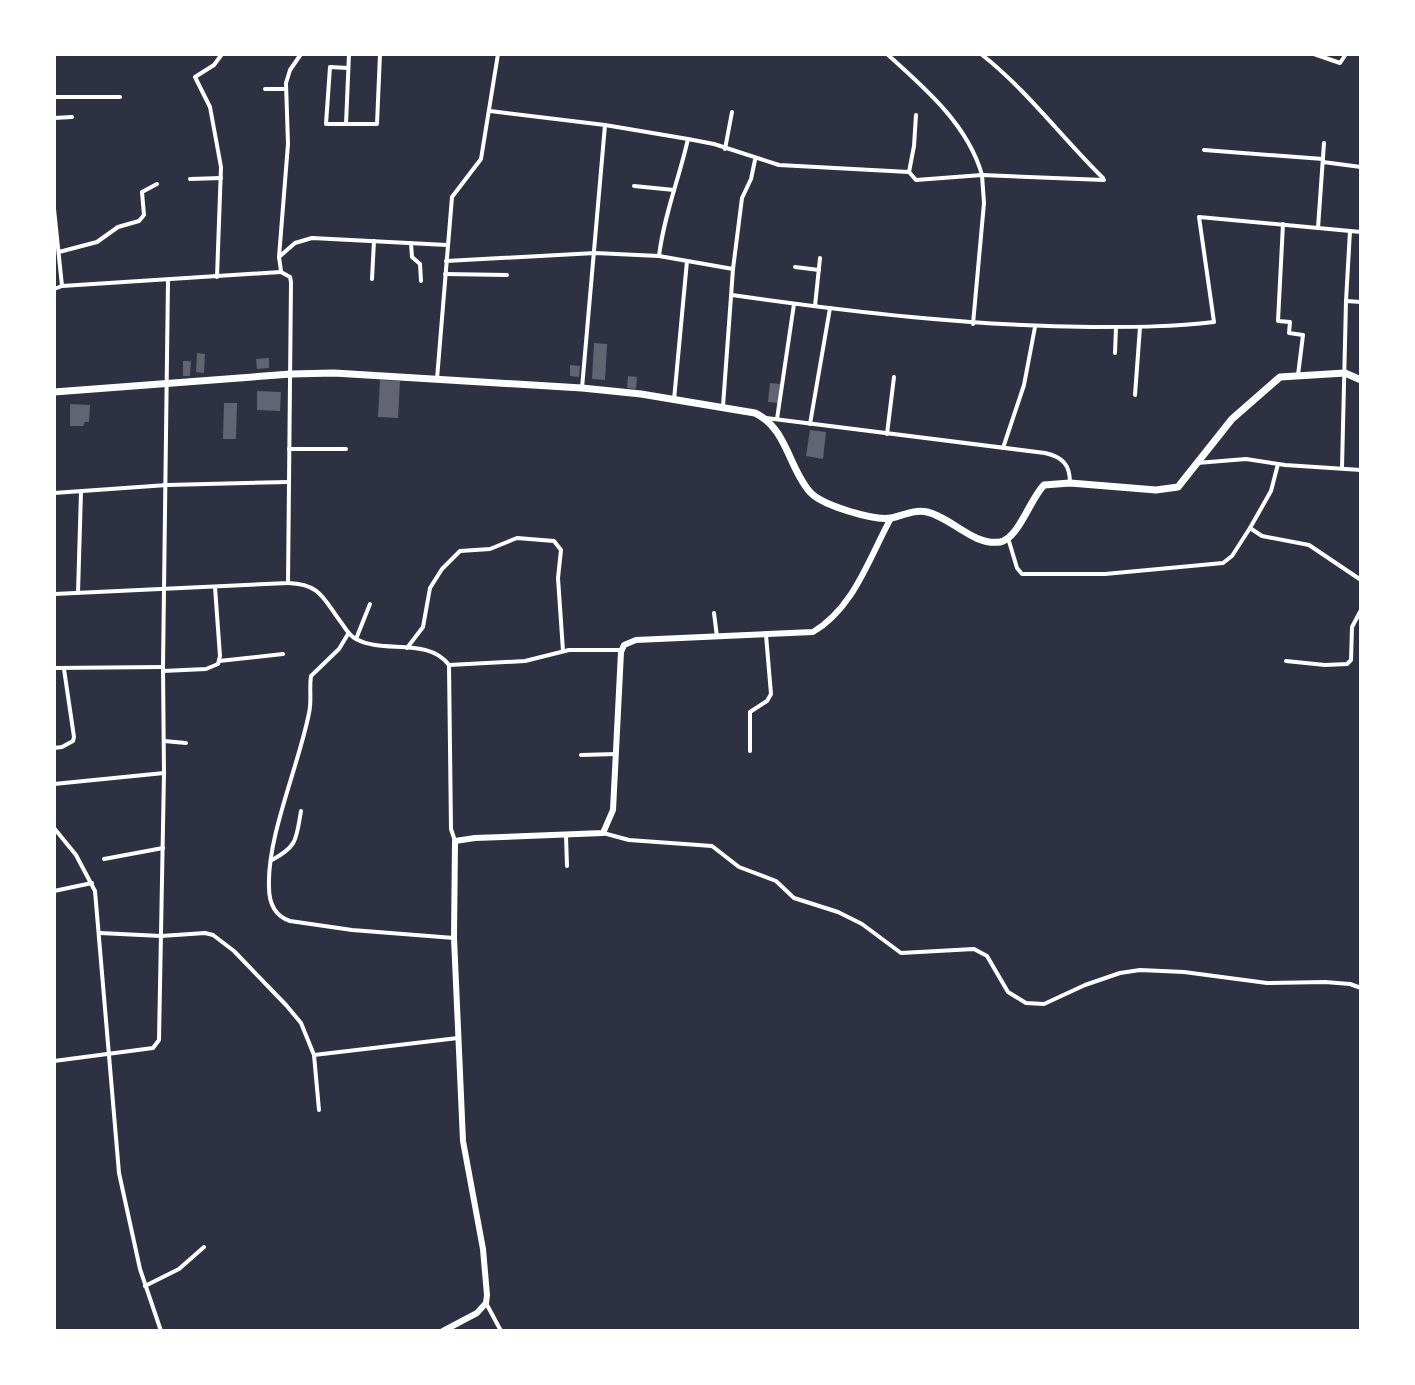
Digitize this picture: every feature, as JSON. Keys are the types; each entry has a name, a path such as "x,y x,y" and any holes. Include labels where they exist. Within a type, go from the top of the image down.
{"highway":[{"path":"54,392 291,374 582,388 674,400 764,418 817,499 863,514 891,518 927,512 986,541 1000,542 1008,538 1044,485 1070,483 1169,490 1178,487 1232,419 1280,377 1345,373 1361,380"}],"main road":[{"path":"443,1331 477,1313 486,1303 484,1259 465,1160 454,938 455,841 603,833 613,810 624,645 636,640 813,632 836,615 858,583 891,518"}],"street":[{"path":"217,277 221,178 210,107 195,77 214,65 222,54"},
{"path":"281,272 279,257 288,144 286,89 290,70 301,54"},
{"path":"346,124 349,54"},
{"path":"348,68 330,67 326,124 377,124 380,54"},
{"path":"437,379 453,194 481,159 498,54"},
{"path":"887,54 955,123 975,153 982,175 984,203 973,324"},
{"path":"490,111 688,139 755,160 793,166 909,172 916,180 982,175 1104,180 1059,130 981,54"},
{"path":"1314,54 1340,63 1346,54"},
{"path":"265,89 286,89"},
{"path":"54,97 120,97"},
{"path":"725,149 732,112"},
{"path":"909,172 916,115"},
{"path":"54,118 72,117"},
{"path":"582,388 605,125"},
{"path":"659,256 663,221 688,139"},
{"path":"1318,228 1324,143"},
{"path":"1204,150 1323,160 1361,167"},
{"path":"723,408 733,269 742,198 755,160"},
{"path":"190,179 221,178"},
{"path":"59,252 97,242 118,227 139,221 144,215 142,192 157,184"},
{"path":"634,186 674,190"},
{"path":"54,209 62,286"},
{"path":"732,295 973,324 1140,327 1214,322 1199,217 1361,232"},
{"path":"1283,224 1278,321 1290,322 1289,333 1303,335 1298,375"},
{"path":"1342,468 1350,231"},
{"path":"279,257 304,239 447,245"},
{"path":"372,279 374,241"},
{"path":"411,243 412,257 420,264 421,281"},
{"path":"446,261 595,253 659,256 733,269"},
{"path":"815,306 820,258"},
{"path":"674,400 687,261"},
{"path":"795,267 819,270"},
{"path":"54,289 281,272 290,277 288,583"},
{"path":"445,274 507,275"},
{"path":"54,1061 143,1050 157,1045 163,848 168,280"},
{"path":"1346,301 1361,302"},
{"path":"777,419 794,304"},
{"path":"810,424 830,308"},
{"path":"1003,448 1024,385 1035,327"},
{"path":"1115,353 1116,327"},
{"path":"1135,395 1140,327"},
{"path":"887,434 894,377"},
{"path":"764,418 1057,456 1069,469 1070,483"},
{"path":"289,449 346,449"},
{"path":"1197,463 1246,459 1361,470"},
{"path":"1008,538 1020,574 1092,575 1223,563 1232,556 1271,491 1278,464"},
{"path":"54,493 167,485 288,482"},
{"path":"78,593 81,492"},
{"path":"1250,528 1272,539 1302,542 1361,580"},
{"path":"407,648 423,627 430,588 452,556 465,549 490,549 524,537 554,541 561,550 558,578 563,651"},
{"path":"54,594 288,583 314,587 348,634 356,639 368,644 428,651 446,661 449,665 451,829 455,841"},
{"path":"54,668 206,669 216,666 219,661 215,587"},
{"path":"356,639 370,604"},
{"path":"1286,661 1347,664 1351,660 1352,627 1361,610"},
{"path":"714,613 717,637"},
{"path":"348,634 339,649 312,673 309,716 271,861 271,900 282,918 352,930 454,938"},
{"path":"750,751 750,712 767,701 771,694 766,635"},
{"path":"449,665 525,661 563,651 622,650"},
{"path":"219,661 283,654"},
{"path":"54,748 71,743 74,737 64,669"},
{"path":"164,741 186,743"},
{"path":"581,755 616,754"},
{"path":"54,784 164,773"},
{"path":"271,861 286,853 296,842 301,811"},
{"path":"54,828 76,855 92,883 100,933 119,1173 145,1286 161,1331"},
{"path":"603,833 629,840 712,846 739,867 776,881 794,898 838,912 862,924 901,953 974,949 987,956 1008,992 1026,1003 1044,1004 1085,985 1140,970 1184,972 1240,981 1350,984 1361,988"},
{"path":"566,836 567,866"},
{"path":"104,859 163,848"},
{"path":"54,891 92,883"},
{"path":"100,933 161,936 205,933 225,943 301,1023 314,1055 319,1110"},
{"path":"314,1055 458,1038"},
{"path":"145,1286 179,1269 204,1247"},
{"path":"486,1303 501,1331"}],"building":[{"path":"594,343 607,344 605,380 592,379"},
{"path":"197,353 205,354 204,373 196,372"},
{"path":"269,358 269,368 257,369 256,359"},
{"path":"183,361 191,361 190,376 183,376"},
{"path":"570,365 580,366 579,377 570,376"},
{"path":"628,376 637,377 636,389 627,388"},
{"path":"380,380 400,381 398,418 378,417"},
{"path":"770,383 780,384 778,403 768,402"},
{"path":"257,391 281,392 280,411 257,410"},
{"path":"224,403 237,403 236,439 223,439"},
{"path":"70,404 90,405 89,422 83,426 70,426"},
{"path":"810,430 826,432 823,459 806,456"}]}
